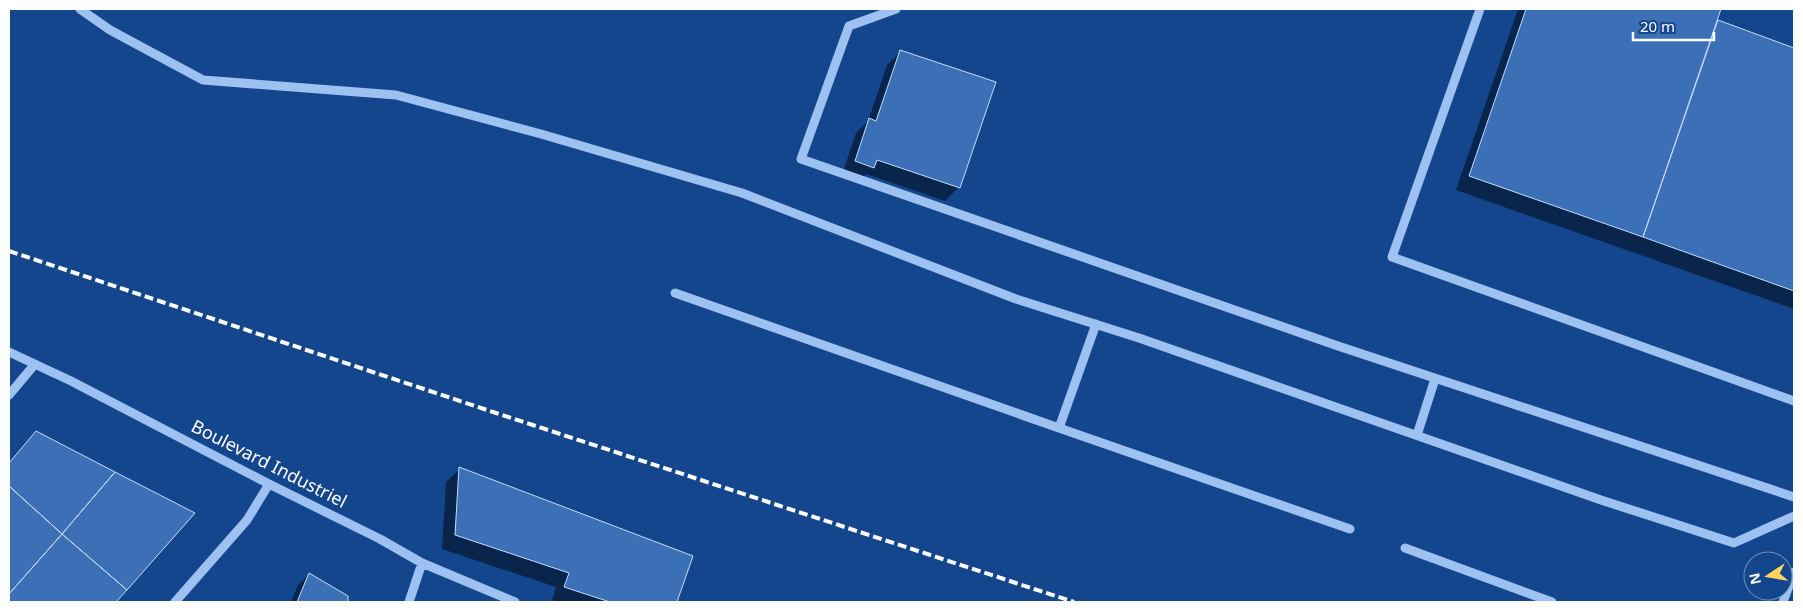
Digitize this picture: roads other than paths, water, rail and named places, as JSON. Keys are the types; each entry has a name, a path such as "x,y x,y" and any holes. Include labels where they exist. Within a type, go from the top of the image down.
{"street":[{"path":"80,9 110,30 203,80 396,95 541,134 742,193 1016,299 1139,338 1601,500 1734,543 1794,516"},
{"path":"896,9 849,26 801,159 1328,343 1794,497"},
{"path":"1480,9 1392,257 1794,401"},
{"path":"675,293 1350,529"},
{"path":"1058,428 1096,324"},
{"name":"Boulevard Industriel","path":"9,352 71,381 269,484 380,539 422,563 515,602"},
{"path":"9,395 35,364"},
{"path":"1417,435 1435,379"},
{"path":"175,602 247,520 269,484"},
{"path":"1405,548 1552,602"},
{"path":"409,602 422,563"},
{"path":"1784,602 1794,572"}],"railway":[{"path":"9,251 1074,602"}]}
